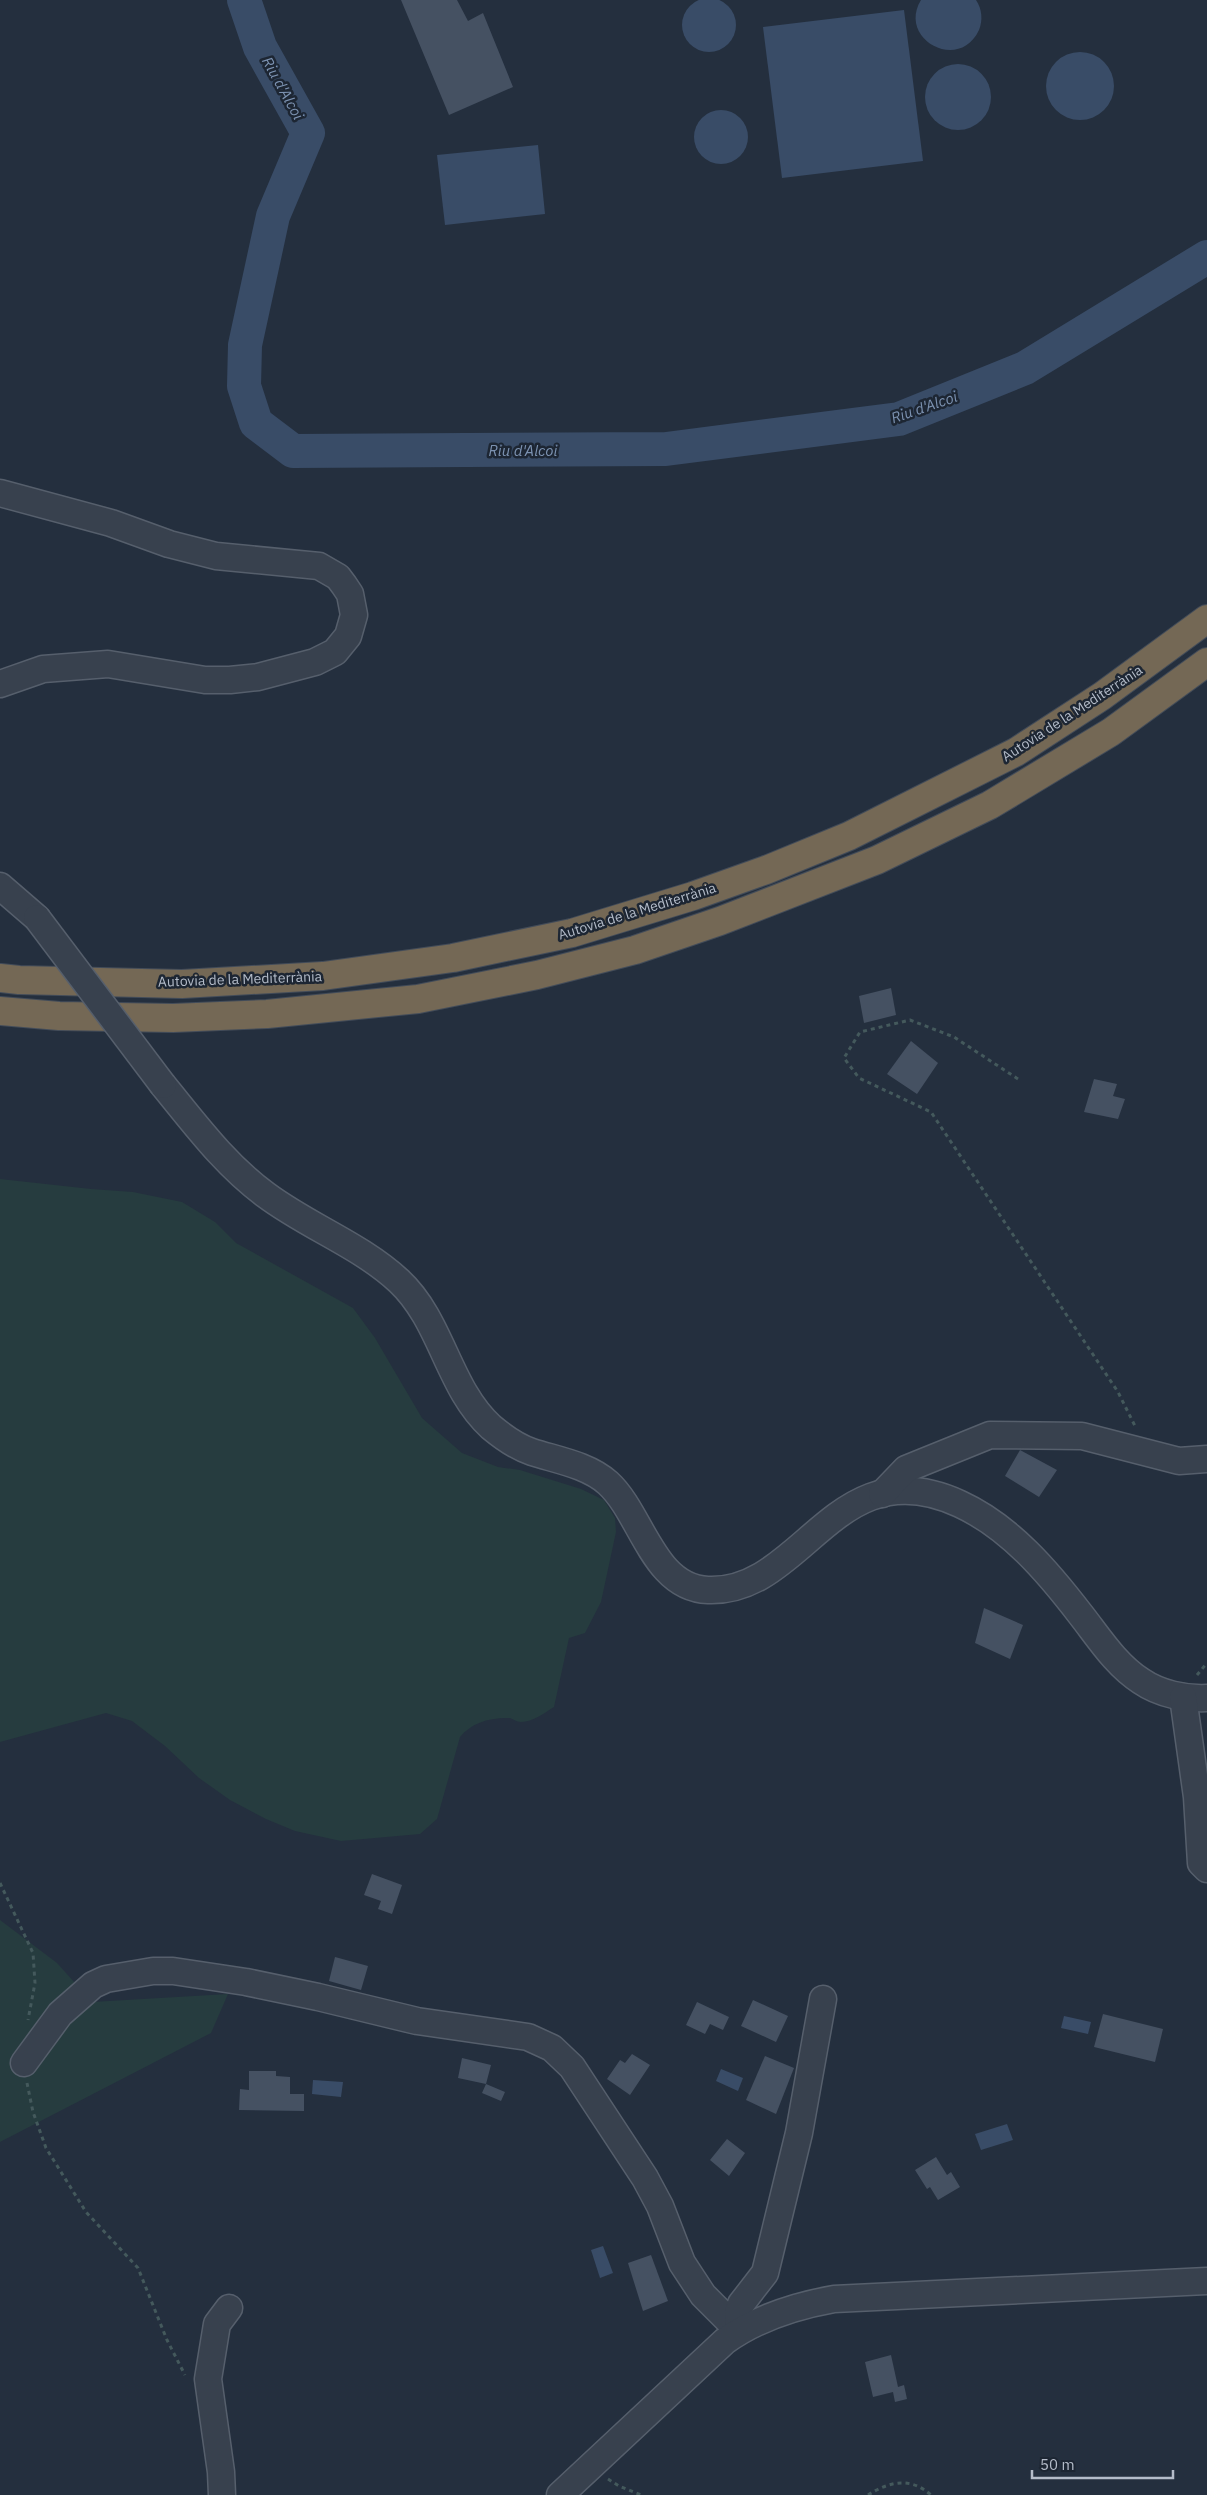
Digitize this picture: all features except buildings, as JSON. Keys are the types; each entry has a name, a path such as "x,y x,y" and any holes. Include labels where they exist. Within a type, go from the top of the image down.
{"highway":[{"name":"Autovia de la Mediterrània","path":"0,978 182,984 323,976 453,958 572,933 766,870 849,836 1016,752 1102,696 1207,619"},
{"path":"0,1011 59,1016 173,1018 267,1014 418,998 537,975 634,950 720,921 877,860 990,805 1111,732 1207,662"}],"street":[{"path":"0,493 111,523 169,544 216,556 319,566 338,577 344,585 350,594 354,615 348,636 335,652 315,662 258,677 206,680 108,664 43,668 0,684"},
{"path":"0,886 37,918 163,1085 209,1142 238,1172 292,1212 353,1245 402,1283 418,1303 475,1409 488,1424 506,1438 528,1451 550,1456 596,1474 610,1485 637,1522 647,1543 659,1561 671,1574 688,1584 705,1590 723,1589 759,1577 779,1563 839,1512 882,1494 904,1491 928,1494 955,1502 978,1513 1017,1543 1052,1580 1120,1664 1141,1681 1162,1692 1195,1697 1197,1797 1201,1863 1207,1869"},
{"path":"882,1494 906,1469 990,1435 1082,1436 1179,1461 1207,1459"},
{"path":"24,2064 60,2014 93,1985 106,1979 152,1971 173,1971 246,1982 318,1996 417,2021 507,2033 535,2040 552,2048 563,2057 587,2088 645,2178 660,2206 682,2263 704,2295 739,2331"},
{"path":"739,2331 738,2312 741,2304 765,2273 799,2133 823,1999"},
{"path":"560,2495 715,2349 739,2331 788,2309 834,2299 1207,2281"},
{"path":"222,2495 222,2472 208,2379 217,2324 230,2308"}],"path":[{"path":"1018,1079 954,1037 910,1020 860,1032 844,1058 859,1078 931,1112 1118,1392 1148,1453"},
{"path":"0,1883 33,1953 35,1983 27,2022"},
{"path":"24,2064 33,2112 46,2148 86,2212 138,2268 167,2340 189,2381"},
{"path":"593,2464 619,2486 641,2495"},
{"path":"868,2495 884,2486 902,2482 921,2487 931,2495"}],"green space":[{"path":"0,1179 133,1192 182,1202 215,1222 236,1243 353,1308 375,1338 422,1418 462,1453 498,1467 520,1470 581,1489 604,1500 615,1518 616,1532 601,1602 585,1633 569,1638 554,1707 530,1720 521,1722 510,1718 488,1720 464,1732 460,1737 437,1819 420,1834 341,1841 295,1831 266,1819 230,1800 199,1778 165,1746 132,1721 106,1713 0,1742"},
{"path":"0,1920 57,1963 92,2002 228,1994 211,2033 0,2142"}],"water":[{"path":"709,-2 719,0 728,6 734,15 736,25 734,35 728,44 719,50 709,52 699,50 690,44 684,35 682,25 684,15 690,6 699,0"},
{"path":"921,0 976,0 980,7 981,15 979,30 970,43 958,49 946,50 934,46 924,38 917,27 916,14"},
{"path":"904,10 923,161 782,178 763,27"},
{"path":"1073,52 1087,52 1099,57 1109,67 1114,79 1114,93 1109,105 1099,115 1087,120 1073,120 1061,115 1051,105 1046,93 1046,79 1051,67 1061,57"},
{"path":"951,64 965,64 977,69 986,78 991,90 989,110 982,121 965,130 951,130 939,125 930,116 925,104 925,90 930,78 939,69"},
{"path":"716,110 726,110 736,114 744,122 748,137 744,152 736,160 726,164 716,164 706,160 698,152 694,142 694,132 698,122 706,114"},
{"path":"538,145 545,214 445,225 437,155"},
{"path":"1064,2016 1091,2022 1088,2034 1061,2028"},
{"path":"721,2069 743,2078 738,2091 716,2081"},
{"path":"313,2080 343,2082 341,2097 312,2094"},
{"path":"1007,2124 1013,2140 981,2150 975,2134"},
{"path":"603,2246 613,2273 600,2278 591,2250"}],"waterway":[{"name":"Riu d'Alcoi","path":"244,0 260,47 308,133 273,216 245,345 244,386 256,423 293,451 666,449 899,419 1025,368 1207,257"}]}
